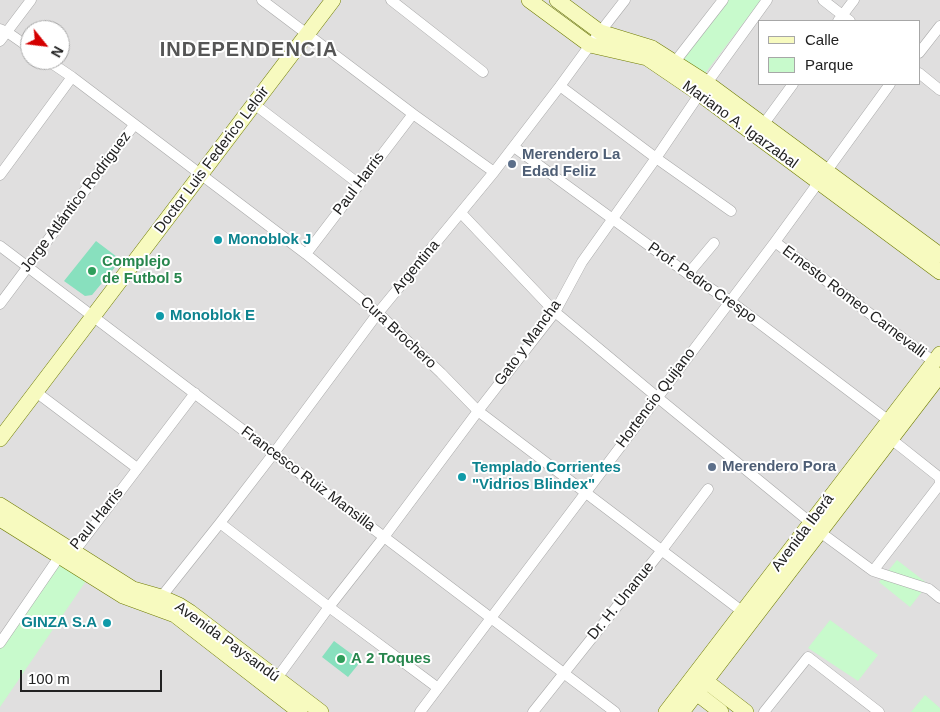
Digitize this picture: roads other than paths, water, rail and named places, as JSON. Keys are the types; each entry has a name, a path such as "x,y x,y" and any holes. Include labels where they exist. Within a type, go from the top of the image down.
{"main road":[{"name":"Doctor Luis Federico Leloir","path":"0,439 333,0"},
{"name":"Mariano A. Igarzabal","path":"529,0 590,45 647,58 763,125 822,177 940,255"},
{"name":"Mariano A. Igarzabal","path":"557,0 600,32 652,48 674,63 703,89 822,177 940,272"},
{"name":"Avenida Iberá","path":"666,712 692,689 816,527 889,421 938,364"},
{"name":"Avenida Iberá","path":"701,677 743,612 891,439 938,364"},
{"name":"Avenida Paysandú","path":"0,505 133,589 157,602 300,712"},
{"name":"Avenida Paysandú","path":"0,519 122,596 179,605 321,712"},
{"path":"701,677 746,712"},
{"name":"Avenida Iberá","path":"682,712 692,689"},
{"path":"692,689 720,712"}],"street":[{"path":"0,41 3,31 30,0"},
{"path":"262,0 413,114 494,172"},
{"path":"391,0 483,72"},
{"name":"Argentina","path":"157,602 220,524 378,313 514,147 625,0"},
{"path":"674,63 723,0"},
{"name":"Gato y Mancha","path":"277,678 329,607 555,312 570,281 582,262 767,0"},
{"path":"822,0 844,19 854,0"},
{"path":"920,52 940,26"},
{"path":"3,31 20,42"},
{"name":"Cura Brochero","path":"62,70 306,254 378,313 478,411 743,612"},
{"path":"920,74 940,90"},
{"path":"0,175 72,77"},
{"path":"763,125 792,85"},
{"name":"Hortencio Quijano","path":"420,712 775,242 889,85"},
{"path":"560,86 731,211"},
{"path":"254,104 359,184"},
{"name":"Paul Harris","path":"306,254 413,114"},
{"name":"Jorge Atlántico Rodriguez","path":"0,304 134,125"},
{"name":"Prof. Pedro Crespo","path":"514,147 688,274 730,301 889,421"},
{"path":"461,213 555,312 816,527 872,571 929,589 940,598"},
{"name":"Ernesto Romeo Carnevalli","path":"775,242 938,364"},
{"path":"688,274 714,243"},
{"name":"Francesco Ruiz Mansilla","path":"0,246 615,712"},
{"path":"36,392 137,468"},
{"name":"Paul Harris","path":"0,643 59,557 74,552 195,393"},
{"path":"872,571 940,483 938,477 891,439"},
{"name":"Dr. H. Unanue","path":"533,712 708,489"},
{"path":"220,524 438,688"},
{"path":"764,712 808,657 879,712"}],"place":[{"name":"Merendero La Edad Feliz","path":"512,164"},
{"name":"Monoblok J","path":"218,240"},
{"name":"Complejo de Futbol 5","path":"92,271"},
{"name":"Monoblok E","path":"160,316"},
{"name":"Merendero Pora","path":"712,467"},
{"name":"Templado Corrientes \"Vidrios Blindex\"","path":"462,477"},
{"name":"GINZA S.A","path":"107,623"},
{"name":"A 2 Toques","path":"341,659"}],"district":[{"name":"INDEPENDENCIA","path":"249,50"}]}
